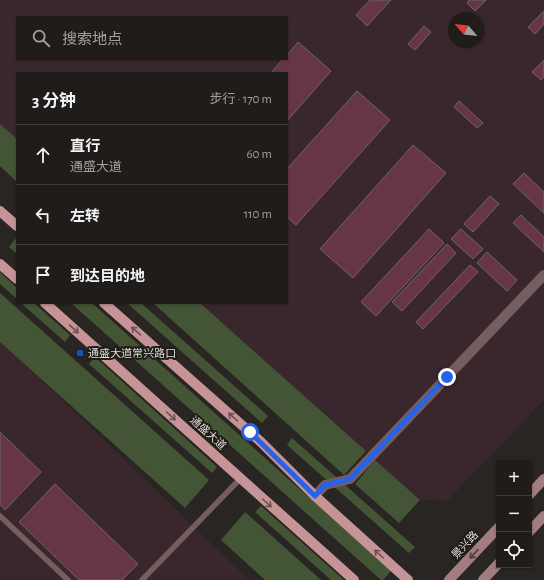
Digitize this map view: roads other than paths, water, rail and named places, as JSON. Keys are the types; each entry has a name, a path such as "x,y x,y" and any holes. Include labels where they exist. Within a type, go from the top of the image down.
{"main road":[{"path":"0,211 16,225"},
{"path":"0,264 16,278"},
{"name":"通盛大道","path":"46,304 354,580"},
{"path":"105,304 261,442 315,496 408,580"},
{"path":"532,492 544,479"},
{"path":"532,529 544,516"},
{"name":"景兴路","path":"449,580 496,530"},
{"path":"483,580 496,566"}],"street":[{"path":"315,496 325,485 350,479 544,274"}],"lane":[{"path":"142,580 240,479"},
{"path":"0,516 68,580"}],"place":[{"name":"通盛大道常兴路口","path":"80,353"}]}
